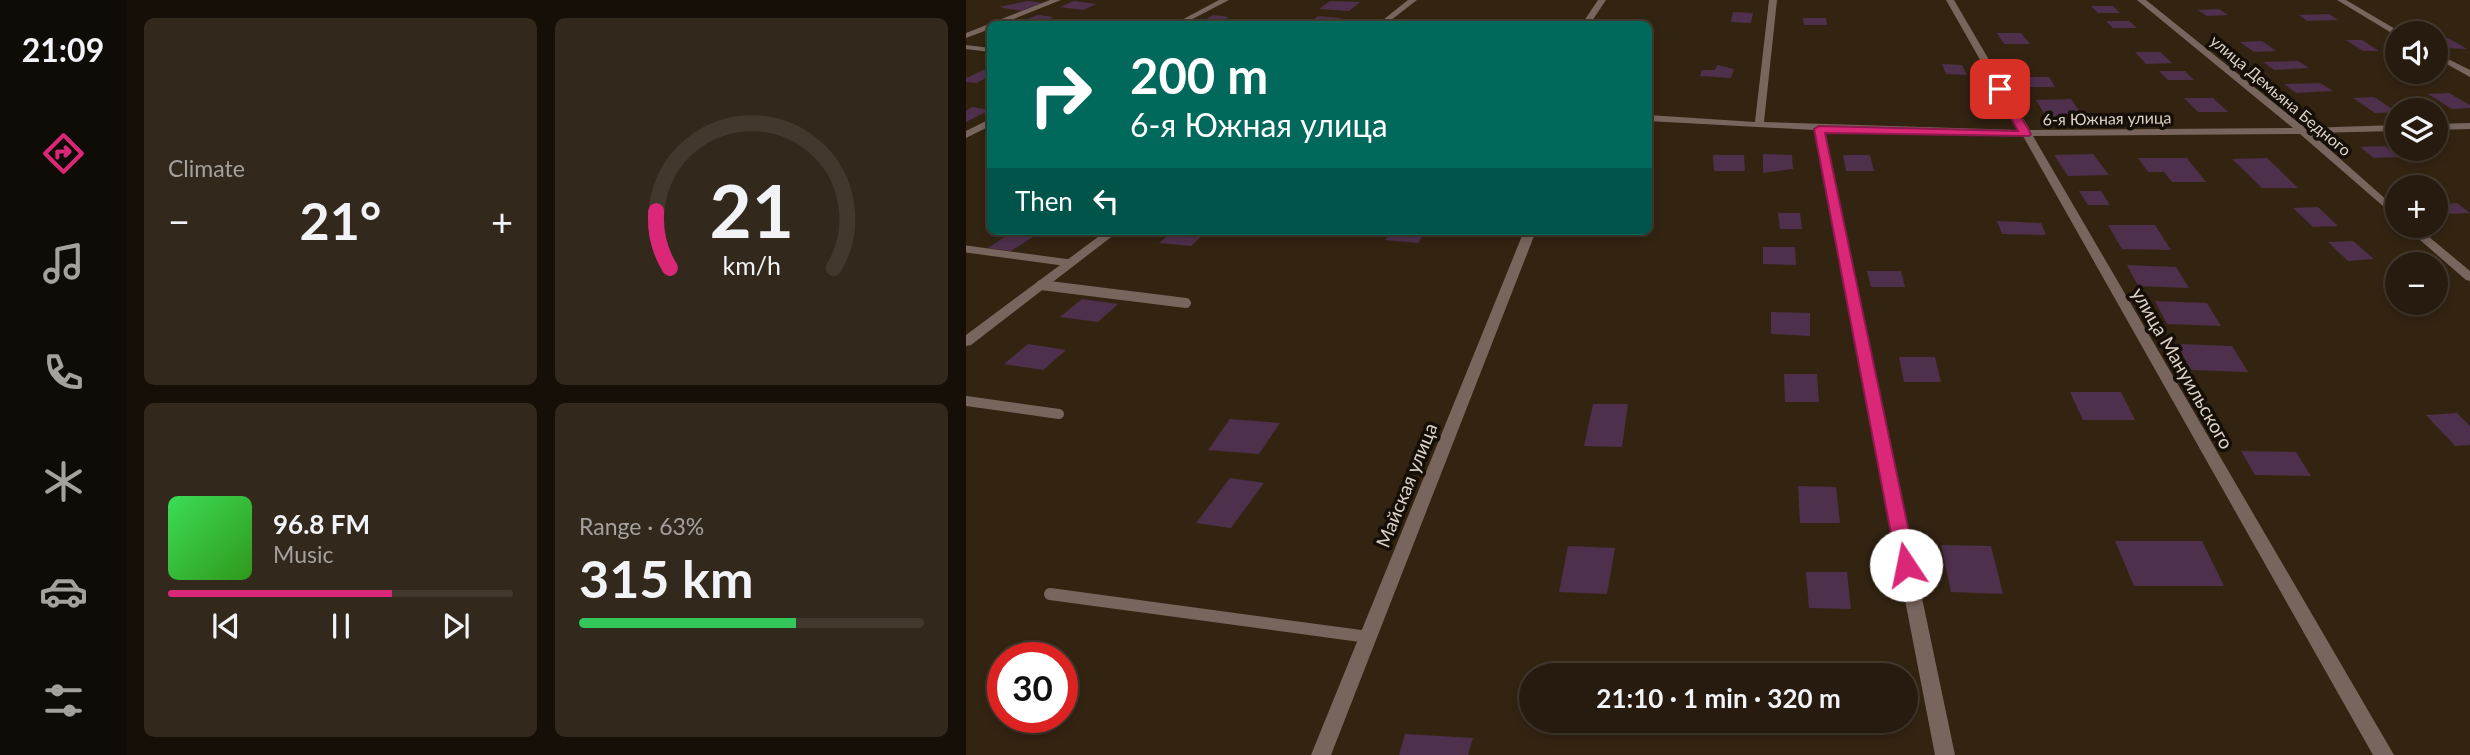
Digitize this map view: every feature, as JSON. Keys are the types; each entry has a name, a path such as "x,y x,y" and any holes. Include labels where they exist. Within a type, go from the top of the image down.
{"street":[{"path":"1003,21 1057,0"},
{"path":"1184,21 1225,0"},
{"path":"1386,21 1413,0"},
{"path":"1588,21 1602,0"},
{"path":"1759,125 1773,0"},
{"name":"улица Мануильского","path":"1950,0 2384,755"},
{"name":"улица Демьяна Бедного","path":"2141,0 2303,131 2385,204"},
{"path":"2341,0 2385,25"},
{"path":"966,36 987,27"},
{"path":"966,47 987,50"},
{"path":"2448,62 2470,74"},
{"name":"6-я Южная улица","path":"1652,118 1819,129 2025,134 2385,128"},
{"path":"966,135 987,124"},
{"path":"2448,127 2470,126"},
{"path":"1819,129 1945,755"},
{"path":"966,342 1107,235"},
{"name":"Майская улица","path":"1321,755 1528,235"},
{"path":"2423,238 2470,277"}],"lane":[{"path":"966,249 1070,263"},
{"path":"1041,285 1186,303"},
{"path":"966,401 1059,414"},
{"path":"1050,594 1368,637"}],"building":[{"path":"1028,1 1042,3 1021,11 999,7"},
{"path":"1074,1 1096,4 1083,10 1060,7"},
{"path":"1330,1 1360,2 1349,11 1319,9"},
{"path":"2091,6 2113,6 2120,13 2098,13"},
{"path":"2219,9 2228,15 2207,16 2198,10"},
{"path":"1733,12 1753,13 1751,23 1731,22"},
{"path":"2329,14 2338,20 2307,21 2299,15"},
{"path":"1038,15 1054,17 1044,21 1023,21"},
{"path":"1213,15 1229,17 1222,21 1203,21"},
{"path":"1318,16 1341,18 1337,21 1312,21"},
{"path":"1803,18 1826,18 1827,25 1804,25"},
{"path":"2106,21 2129,21 2137,28 2113,28"},
{"path":"1997,33 2021,33 2030,44 2004,44"},
{"path":"2448,38 2467,49 2448,48"},
{"path":"2346,40 2362,40 2379,51 2363,51"},
{"path":"2262,41 2276,51 2254,52 2240,42"},
{"path":"2135,52 2160,52 2172,63 2146,64"},
{"path":"2298,61 2309,68 2274,70 2263,62"},
{"path":"1942,64 1962,65 1967,75 1946,74"},
{"path":"1717,65 1734,69 1731,78 1700,76 1702,70 1715,70"},
{"path":"987,68 987,78 976,83 966,82 966,78"},
{"path":"2159,71 2185,71 2194,80 2168,80"},
{"path":"2023,77 2049,77 2055,87 2029,87"},
{"path":"2320,83 2333,91 2296,93 2284,84"},
{"path":"2449,93 2470,105 2470,108 2452,109 2448,106 2448,98 2434,98 2428,94"},
{"path":"2374,97 2385,104 2385,113 2375,113 2353,98"},
{"path":"2184,98 2213,98 2228,112 2198,112"},
{"path":"2071,99 2084,118 2047,118 2036,100"},
{"path":"972,107 987,110 966,122 966,111"},
{"path":"2385,146 2385,158 2374,158 2360,147"},
{"path":"1763,154 1792,155 1793,169 1763,173"},
{"path":"2093,154 2109,175 2068,176 2054,155"},
{"path":"1713,155 1744,155 1745,171 1714,171"},
{"path":"1843,155 1870,155 1874,171 1846,171"},
{"path":"2138,158 2187,158 2206,182 2172,182 2164,172 2148,172"},
{"path":"2267,158 2298,188 2262,188 2232,159"},
{"path":"2079,191 2101,191 2110,205 2088,205"},
{"path":"2457,203 2470,213 2448,214 2448,204"},
{"path":"2318,207 2338,226 2313,227 2293,208"},
{"path":"1778,213 1800,213 1802,229 1780,229"},
{"path":"1997,221 2041,223 2046,235 2002,234"},
{"path":"2108,225 2155,225 2171,250 2122,249"},
{"path":"1007,235 1036,235 1011,251 988,248"},
{"path":"1168,235 1203,235 1191,246 1159,243"},
{"path":"1389,235 1423,235 1418,243 1385,240"},
{"path":"2353,241 2374,259 2348,261 2328,242"},
{"path":"1763,247 1795,247 1796,265 1763,264"},
{"path":"2127,265 2176,267 2189,288 2138,286"},
{"path":"1867,271 1901,271 1905,287 1871,287"},
{"path":"1082,299 1118,304 1098,322 1060,317"},
{"path":"2155,301 2207,303 2221,326 2167,324"},
{"path":"1771,312 1810,313 1810,336 1771,334"},
{"path":"1028,344 1066,350 1043,370 1004,364"},
{"path":"2177,344 2232,346 2248,372 2191,370"},
{"path":"1899,357 1935,357 1941,382 1904,382"},
{"path":"1784,374 1817,374 1819,402 1785,402"},
{"path":"2070,392 2121,392 2135,420 2083,420"},
{"path":"1593,404 1628,404 1622,447 1584,446"},
{"path":"2457,413 2470,426 2470,445 2455,446 2426,415"},
{"path":"1230,419 1280,423 1259,454 1208,450"},
{"path":"2241,451 2296,452 2311,476 2255,475"},
{"path":"1230,478 1264,483 1231,528 1196,523"},
{"path":"1798,486 1836,487 1840,523 1800,523"},
{"path":"2115,541 2202,541 2224,586 2134,586"},
{"path":"1941,545 1991,546 2003,594 1951,592"},
{"path":"1568,546 1615,548 1607,594 1559,592"},
{"path":"1806,572 1847,572 1851,609 1809,608"},
{"path":"1405,734 1473,738 1468,755 1399,755"}],"route":[{"path":"1906,565 1819,129 2025,134 2000,89"}]}
